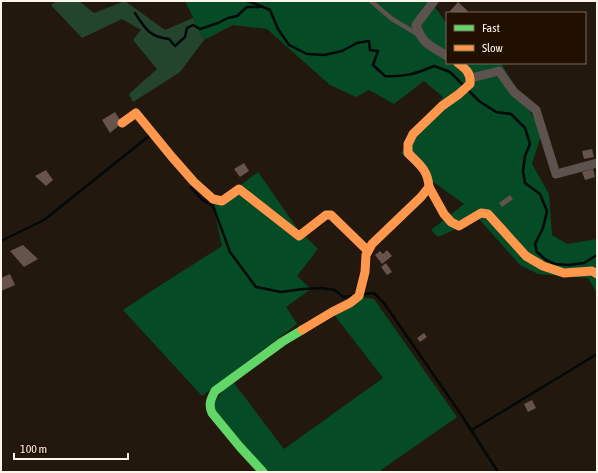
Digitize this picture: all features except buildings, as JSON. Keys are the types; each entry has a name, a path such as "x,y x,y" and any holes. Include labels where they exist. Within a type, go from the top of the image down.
{"street":[{"path":"434,1 416,25 420,36 428,44 446,55"},
{"path":"459,64 468,71 471,78 470,84 442,106 413,134 408,144 408,153 425,171 429,179 429,187 444,214 451,222 459,226 481,213 488,214 526,256 543,266 564,273 592,271 597,274"},
{"path":"471,78 499,71 514,92 536,110 556,174 597,163"},
{"path":"122,123 136,113 185,172 213,199 222,201 238,189 299,236 326,215 331,215 368,251"},
{"path":"264,472 240,447 212,413 209,408 209,402 215,391 282,342 314,322 350,303 359,296 365,272 366,255 372,244 421,197 429,187"}],"lane":[{"path":"371,1 392,19 420,36"}],"green space":[{"path":"56,1 79,1 94,13 125,1 165,30 193,18 204,40 180,72 133,102 129,94 157,69 133,40 141,30 122,19 82,38 51,5"},
{"path":"185,1 434,1 432,3 446,23 446,64 502,64 542,132 532,164 549,194 552,235 567,244 597,239 597,293 588,278 538,274 520,265 479,219 438,237 431,230 464,204 429,179 401,153 443,97 424,81 394,104 369,90 356,97 330,85 267,29 233,25 204,40"},
{"path":"258,172 297,228 318,249 297,276 311,289 286,307 297,324 202,396 123,310 222,246 213,206"},
{"path":"362,297 374,299 457,417 381,470 382,472 265,472 212,406 231,379 284,449 383,378 335,316"}],"waterway":[{"path":"247,1 270,10 278,29 289,45 307,54 324,55 342,51 357,43 369,41 370,50 378,51 373,65 385,76 410,74 434,66 450,72 463,85"},
{"path":"135,13 148,31 162,38 169,39 175,46 185,37 187,28 193,25 200,29 237,16 247,7 260,7"},
{"path":"468,90 479,101 496,112 511,114 525,128 530,144 525,156 523,171 525,183 540,194 547,211 543,228 535,244 537,252 546,260 555,264 569,265 584,263 597,255"},
{"path":"1,241 44,220 149,137"},
{"path":"191,187 201,199 213,206 230,252 256,287 281,292 322,288 335,290 343,297 351,296"},
{"path":"364,294 374,293 384,303 462,416 498,472"},
{"path":"472,430 597,354"}],"traffic: fast":[{"path":"263,472 212,413 210,402 215,391 282,342 302,330"}],"traffic: slow":[{"path":"302,330 350,303 359,296 365,272 366,255 372,244 421,197 429,187 425,172 408,153 408,144 413,134 442,106 470,84 470,77 459,64"},
{"path":"122,123 136,113 194,182 213,199 222,201 239,189 299,236 326,215 331,215 368,251"},
{"path":"429,187 444,214 451,222 459,226 481,213 488,214 526,256 543,266 564,273 592,271 597,274"}]}
